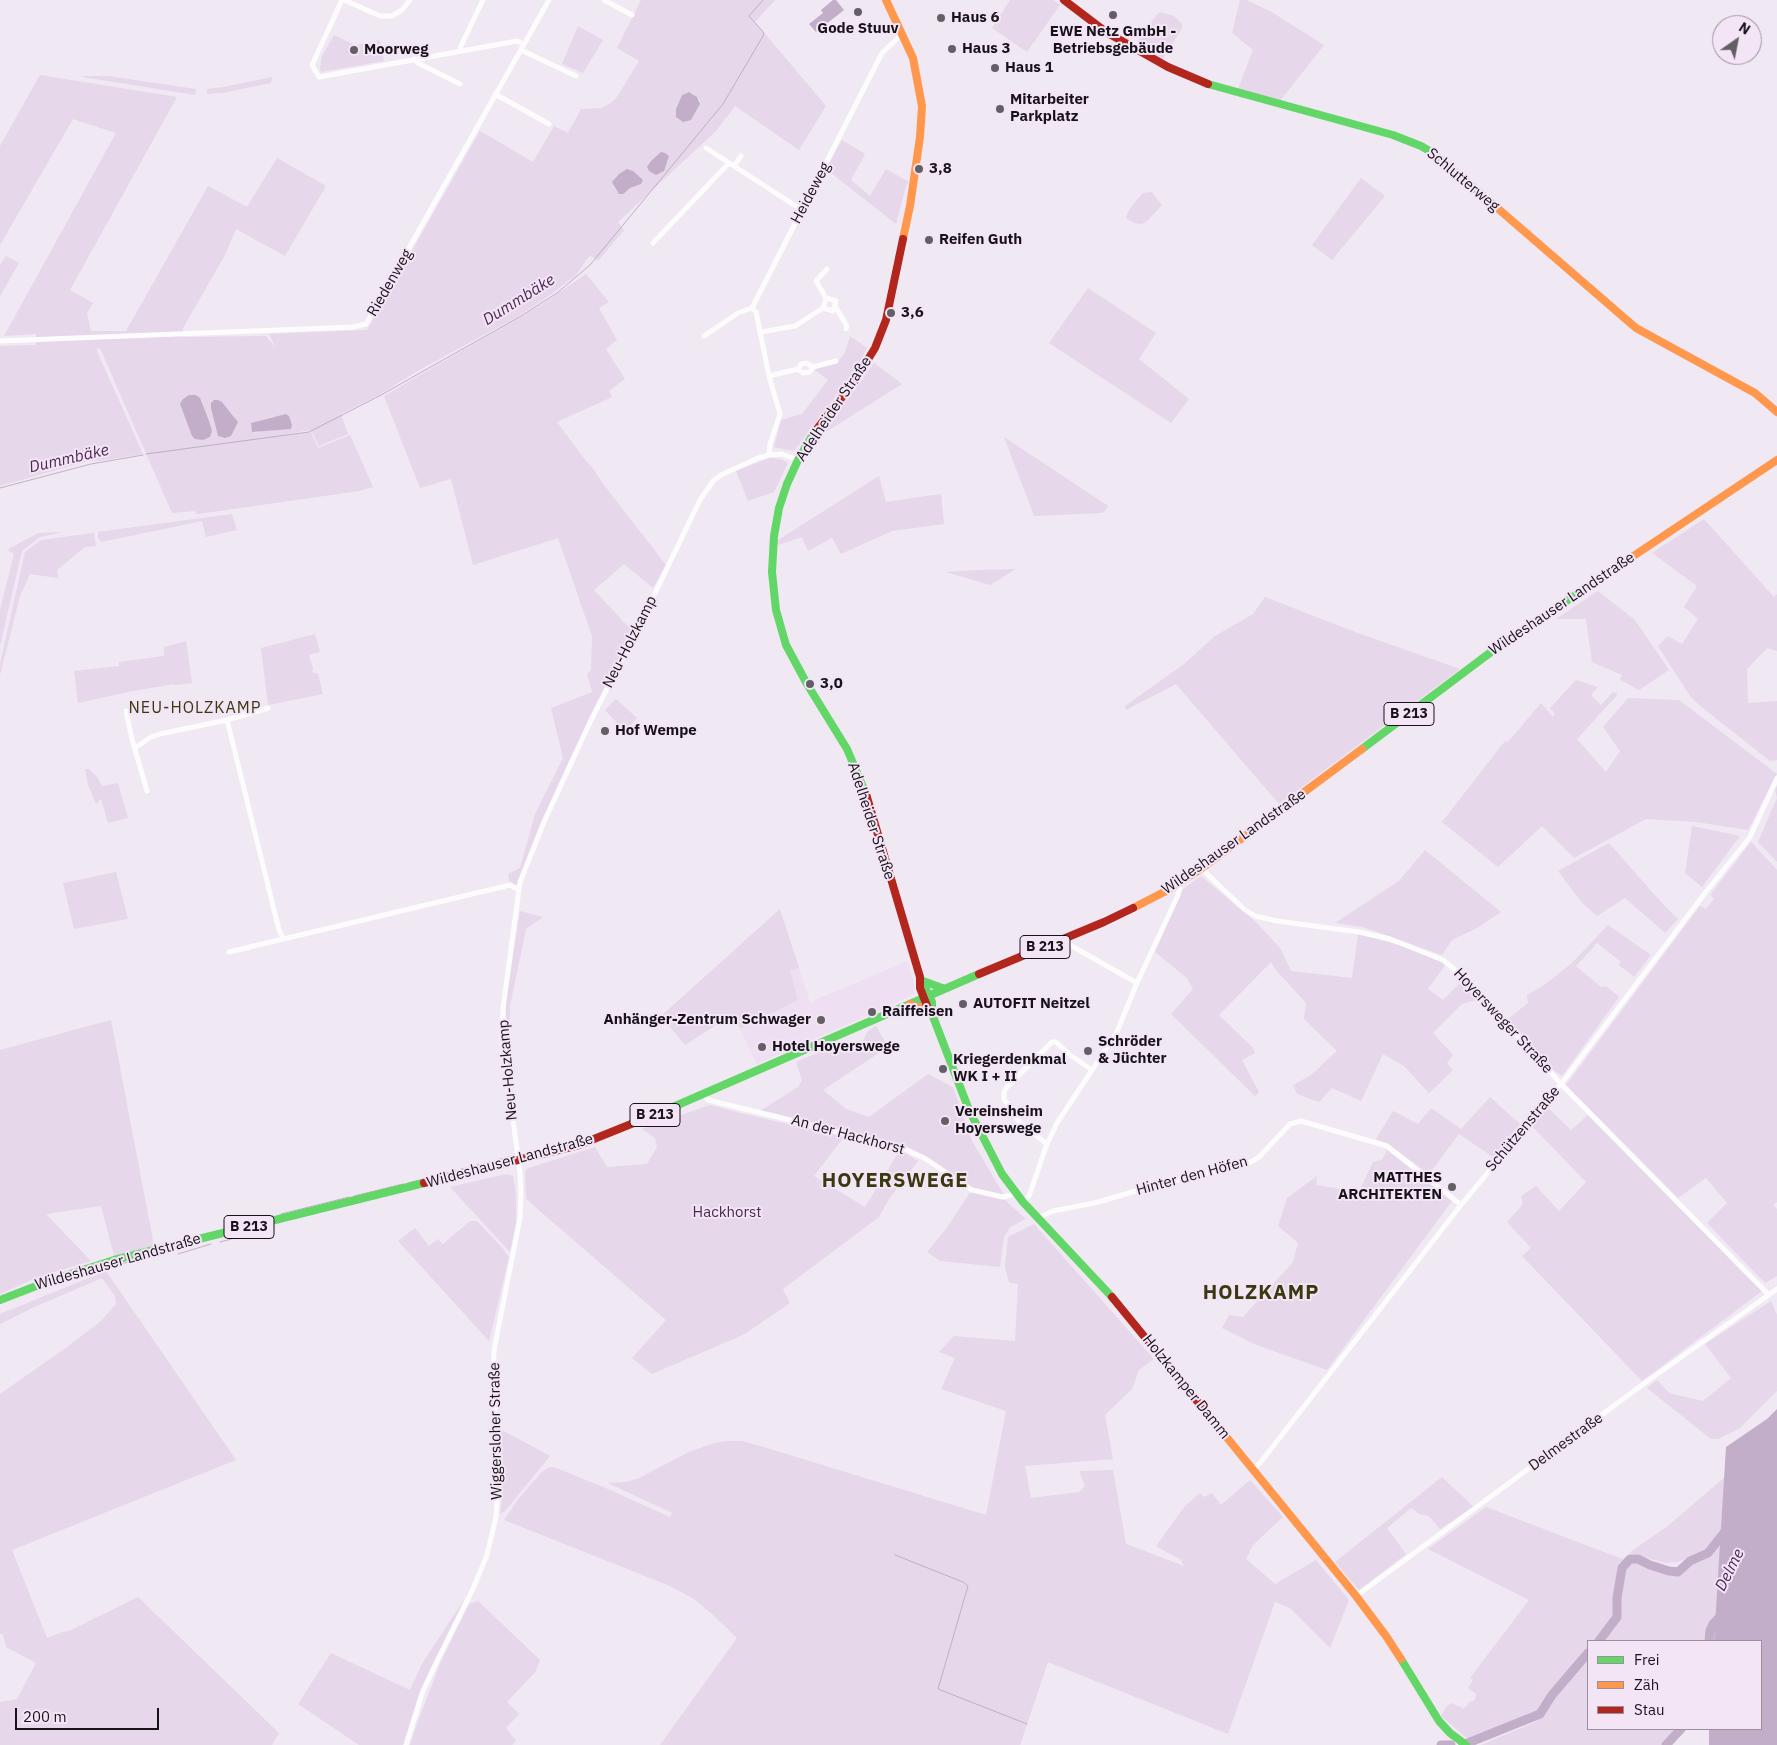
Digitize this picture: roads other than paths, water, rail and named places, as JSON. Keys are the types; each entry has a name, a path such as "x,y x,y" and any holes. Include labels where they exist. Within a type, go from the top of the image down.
{"main road":[{"name":"Adelheider Straße","path":"886,0 913,58 922,110 910,206 886,320 875,348 854,382 810,440 787,484 779,508 774,536 772,572 776,610 786,646 806,684 847,749 865,791 926,996"},
{"name":"Schlutterweg","path":"1064,0 1106,32 1195,80 1214,87 1398,137 1427,149 1636,328 1755,393 1774,409 1777,418"},
{"name":"Wildeshauser Landstraße","path":"0,1300 29,1288 114,1260 579,1145 629,1126 926,996 1104,922 1164,892 1202,868 1495,649 1777,460"},
{"path":"921,979 945,989"},
{"name":"Holzkamper Damm","path":"926,996 976,1126 1002,1174 1016,1194 1122,1308 1356,1596 1386,1636 1439,1721 1463,1743"},
{"path":"910,1004 931,1013"}],"street":[{"path":"410,0 402,10 392,16 380,16 343,0 312,65 319,77 517,41 522,47 576,76"},
{"path":"461,51 460,48 483,0"},
{"name":"Riedenweg","path":"0,341 353,327 366,324 549,0"},
{"path":"604,0 632,15"},
{"name":"Heideweg","path":"752,308 882,53 902,34"},
{"path":"414,59 418,63 460,84"},
{"path":"496,94 549,124"},
{"path":"706,148 802,210"},
{"path":"734,166 741,156"},
{"path":"653,242 729,163"},
{"path":"827,269 816,281 826,298 836,302 835,305 846,329"},
{"path":"761,332 795,326 823,308 826,298"},
{"path":"823,308 833,311 835,305"},
{"path":"704,336 738,313 752,308 756,312 769,376 780,414 770,444 769,455 782,454 798,460"},
{"path":"769,376 798,369 803,373 810,372 813,367 836,360"},
{"name":"Neu-Holzkamp","path":"518,1161 502,1039 505,990 519,890 527,862 583,737 700,500 713,481 721,475 769,455"},
{"path":"135,748 151,737 160,734 228,720 268,708"},
{"path":"126,711 147,791"},
{"path":"228,720 279,930 283,938"},
{"name":"Schützenstraße","path":"1253,1470 1461,1205 1561,1084 1750,837 1777,778"},
{"name":"Hoyersweger Straße","path":"1202,868 1244,909 1255,916 1277,921 1360,932 1390,939 1443,960 1467,980 1561,1084 1769,1295"},
{"path":"1023,1202 1030,1196 1047,1144 1057,1122 1116,1034 1178,895 1180,888 1178,883"},
{"path":"229,952 510,885 519,890"},
{"path":"1066,938 1070,945 1138,983"},
{"path":"1047,1144 1020,1123 1004,1099 1004,1092 1052,1042 1056,1042 1070,1055 1092,1070"},
{"name":"An der Hackhorst","path":"703,1093 712,1102 901,1147 926,1160 972,1190 1003,1197 1016,1194"},
{"name":"Hinter den Höfen","path":"1038,1218 1053,1211 1095,1203 1146,1188 1251,1162 1259,1157 1290,1124 1301,1122 1387,1146 1461,1205"},
{"name":"Wiggersloher Straße","path":"406,1745 423,1691 436,1661 472,1592 487,1554 496,1517 499,1471 493,1387 494,1350 520,1218 521,1194 518,1161"},
{"name":"Delmestraße","path":"1356,1596 1642,1385 1777,1289"}],"water":[{"path":"833,0 836,0 844,10 816,32 809,24 823,13 821,10"},
{"path":"689,92 697,97 700,104 691,120 683,122 676,117 676,109 682,95"},
{"path":"661,152 669,156 664,171 656,175 649,171 647,167"},
{"path":"627,169 633,171 643,180 641,184 630,188 623,194 619,194 612,182"},
{"path":"189,395 196,395 200,398 209,421 212,431 210,437 203,440 195,439 192,436 180,404"},
{"path":"214,400 222,402 238,422 231,436 225,438 218,436 211,408 211,403"},
{"path":"286,414 289,416 292,425 291,429 252,432 251,423"},
{"path":"1777,1409 1777,1745 1709,1745 1709,1730 1762,1730 1762,1640 1714,1640 1726,1447 1767,1419"}],"waterway":[{"name":"Dummbäke","path":"146,454 309,432 381,395 521,316 557,293 590,265 723,104 763,36 764,33 749,16 763,0"},
{"name":"Dummbäke","path":"0,488 91,464 143,455"},
{"path":"439,1175 512,1156"},
{"path":"408,1183 435,1176"},
{"path":"354,1196 403,1184"},
{"path":"281,1214 349,1197"},
{"path":"251,1222 273,1216"},
{"path":"220,1242 247,1235"},
{"path":"178,1254 211,1244"},
{"path":"102,1269 154,1255"},
{"path":"1600,1640 1617,1617 1617,1598 1622,1568 1630,1559 1638,1559 1650,1565 1678,1572 1690,1561 1708,1553 1727,1529"},
{"path":"895,1555 963,1582 968,1586 938,1689 1027,1724"},
{"name":"Delme","path":"1709,1640 1713,1624 1723,1614"},
{"path":"1463,1745 1540,1714 1552,1695 1587,1654"},
{"name":"Delme","path":"1666,1745 1680,1730"},
{"path":"1441,1745 1451,1745"}],"place":[{"name":"Gode Stuuv","path":"858,12"},
{"name":"EWE Netz GmbH - Betriebsgebäude","path":"1113,15"},
{"name":"Haus 6","path":"941,18"},
{"name":"Haus 3","path":"952,49"},
{"name":"Moorweg","path":"354,50"},
{"name":"Haus 1","path":"995,68"},
{"name":"Mitarbeiter Parkplatz","path":"1000,109"},
{"name":"3,8","path":"919,169"},
{"name":"Reifen Guth","path":"929,240"},
{"name":"3,6","path":"891,313"},
{"name":"3,0","path":"810,684"},
{"name":"Hof Wempe","path":"605,731"},
{"name":"AUTOFIT Neitzel","path":"963,1004"},
{"name":"Raiffeisen","path":"872,1012"},
{"name":"Anhänger-Zentrum Schwager","path":"821,1020"},
{"name":"Hotel Hoyerswege","path":"762,1047"},
{"name":"Schröder & Jüchter","path":"1088,1051"},
{"name":"Kriegerdenkmal WK I + II","path":"943,1069"},
{"name":"Vereinsheim Hoyerswege","path":"945,1121"},
{"name":"MATTHES ARCHITEKTEN","path":"1452,1187"}],"district":[{"name":"NEU-HOLZKAMP","path":"195,708"},
{"name":"HOYERSWEGE","path":"895,1181"},
{"name":"HOLZKAMP","path":"1261,1293"}],"park label":[{"name":"Hackhorst","path":"727,1213"}]}
